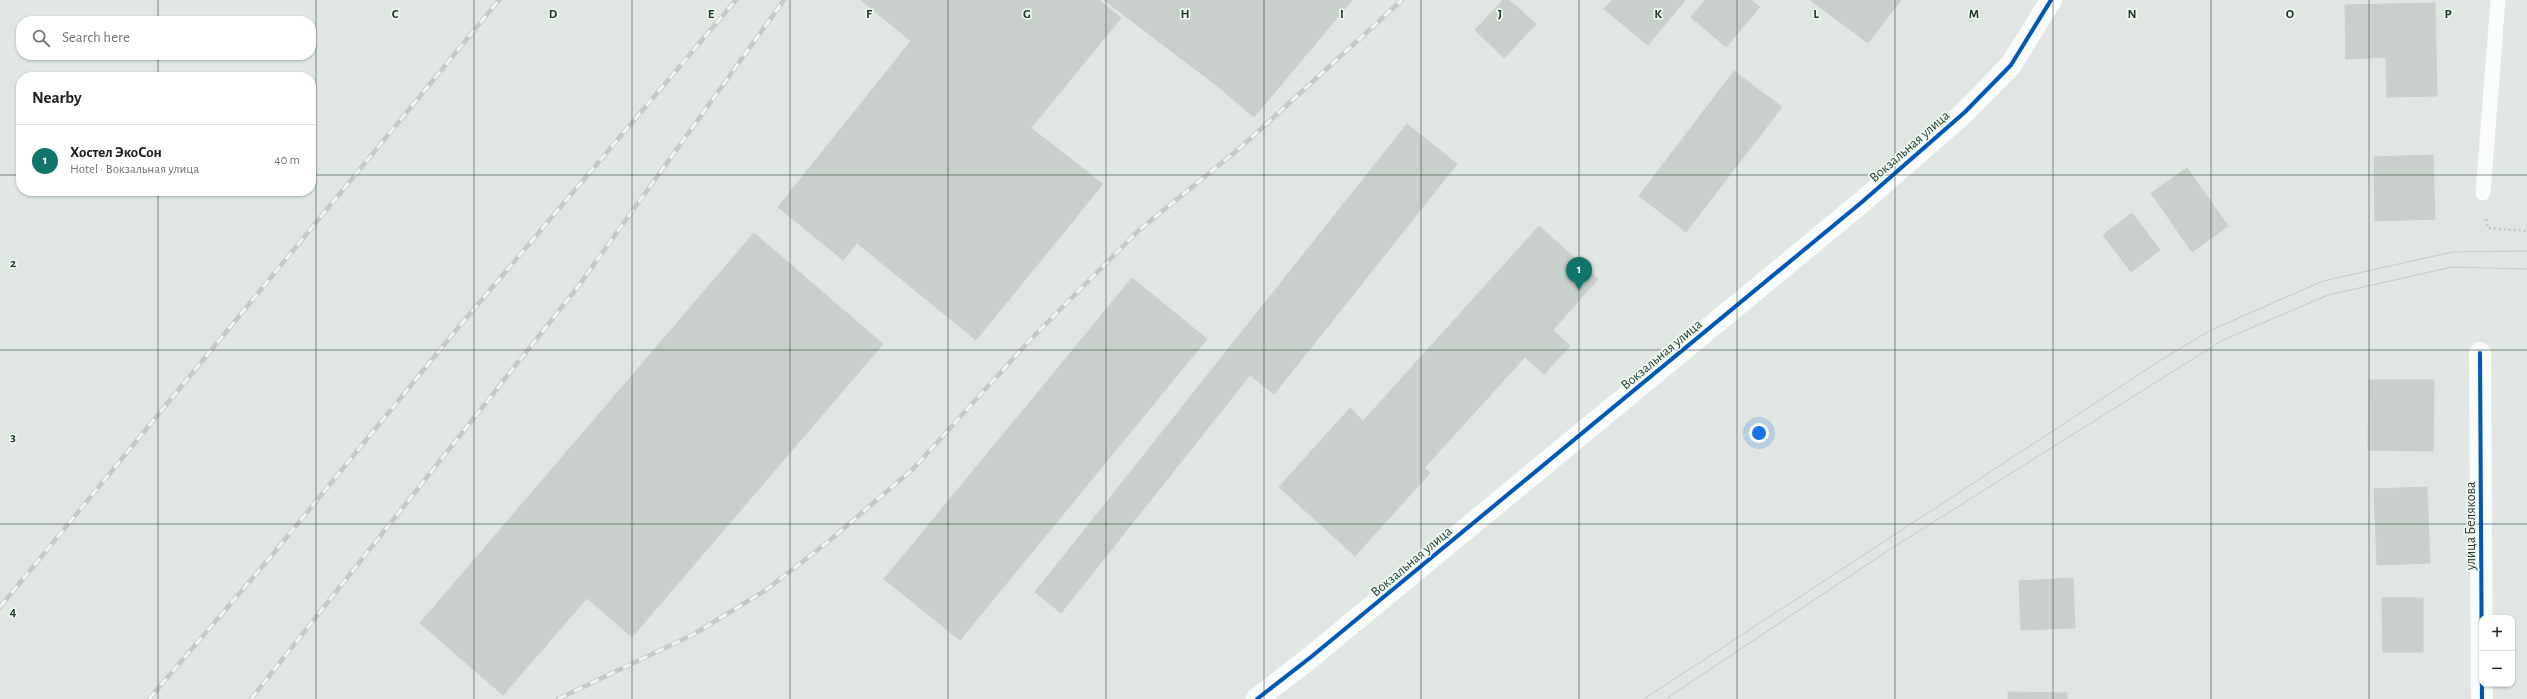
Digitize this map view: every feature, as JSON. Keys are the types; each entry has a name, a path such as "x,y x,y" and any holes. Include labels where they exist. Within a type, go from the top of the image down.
{"street":[{"name":"Вокзальная улица","path":"1257,699 1323,647 1856,208 1965,112 2011,65 2051,0"},
{"name":"улица Белякова","path":"2480,353 2482,699"}],"lane":[{"path":"2483,193 2498,0"}],"path":[{"path":"2483,193 2488,228 2527,231"}],"building":[{"path":"861,0 1099,0 1121,18 1025,135"},
{"path":"1104,0 1288,0 1216,85"},
{"path":"1288,0 1352,0 1254,117 1216,85"},
{"path":"1503,0 1509,0 1536,24 1504,58 1475,30"},
{"path":"1612,0 1685,0 1648,45 1604,9"},
{"path":"1705,0 1751,0 1760,7 1726,47 1691,17"},
{"path":"1810,0 1901,0 1868,43"},
{"path":"2435,3 2437,96 2387,97 2386,57 2346,59 2345,5"},
{"path":"911,41 1025,135 1031,128 1103,184 976,340 857,243 843,260 778,207"},
{"path":"1734,71 1782,107 1686,232 1639,196"},
{"path":"1407,124 1457,164 1274,394 1250,375 1061,613 1035,592"},
{"path":"2433,155 2435,219 2375,221 2374,157"},
{"path":"2187,168 2228,226 2192,252 2151,193"},
{"path":"2132,213 2160,250 2131,272 2103,235"},
{"path":"1539,226 1598,279 1553,330 1570,346 1544,374 1525,357 1424,468 1430,473 1355,556 1279,487 1350,408 1363,421"},
{"path":"754,233 883,344 632,637 587,598 503,695 420,623"},
{"path":"1132,278 1207,339 960,640 884,579"},
{"path":"2369,380 2434,380 2433,451 2368,450"},
{"path":"2427,487 2430,563 2377,565 2374,489"},
{"path":"2073,578 2075,628 2021,630 2019,581"},
{"path":"2382,598 2423,598 2423,652 2383,652"},
{"path":"2008,692 2067,693 2067,699 2008,699"}],"tram line":[{"path":"1644,699 2161,360 2211,330 2323,281 2452,252 2527,251"},
{"path":"1666,699 1889,550 2223,340 2328,295 2452,267 2527,269"}],"railway":[{"path":"0,607 499,0"},
{"path":"149,699 268,560 457,329 736,0"},
{"path":"251,699 577,288 784,0"},
{"path":"558,699 694,634 766,590 829,541 913,469 1030,340 1138,231 1240,148 1402,0"}],"cycle path":[{"path":"1257,699 1311,657 1862,202 1965,112 2011,65 2051,0"},
{"path":"2480,353 2482,699"}],"place":[{"name":"Хостел ЭкоСон","path":"1579,290"}]}
